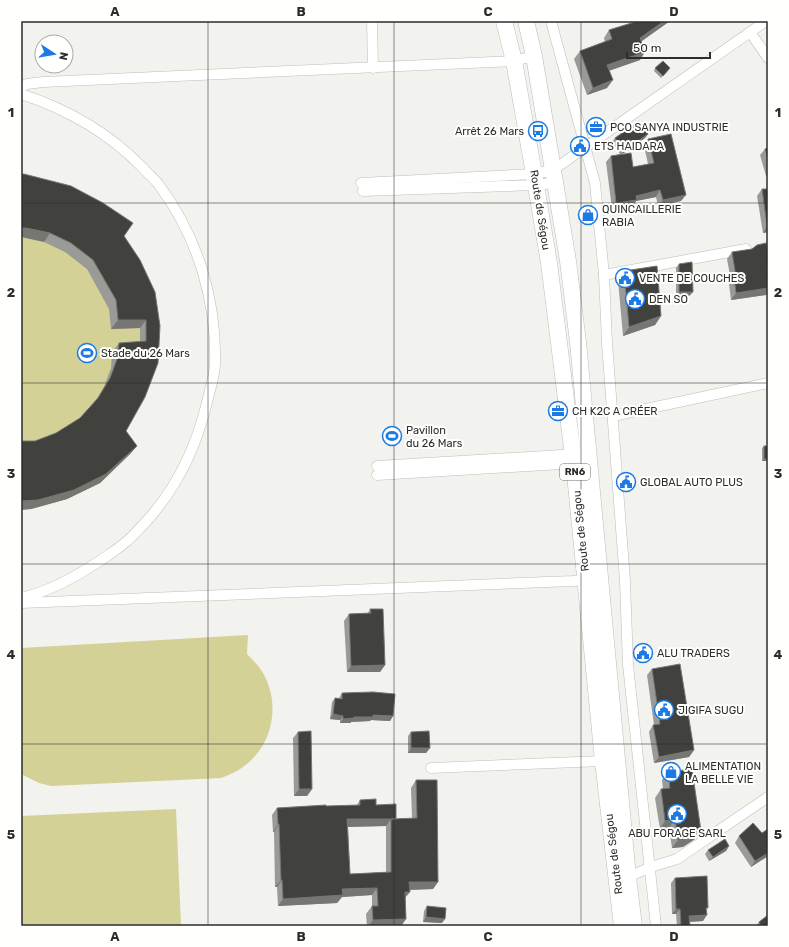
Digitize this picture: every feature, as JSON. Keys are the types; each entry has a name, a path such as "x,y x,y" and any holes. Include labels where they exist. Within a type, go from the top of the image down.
{"highway":[{"name":"Route de Ségou","path":"504,21 514,61 582,458"},
{"name":"Route de Ségou","path":"526,21 534,56 568,261 578,342 582,458 594,579 634,926"},
{"name":"Route de Ségou","path":"594,579 603,761 622,926"}],"street":[{"path":"372,21 373,68"},
{"path":"551,21 595,183 604,275 607,343 625,581 628,665 651,867 656,926"},
{"path":"362,187 535,180 554,176 586,148 766,21"},
{"path":"750,32 768,58"},
{"path":"21,87 27,84 43,82 514,61 534,56"},
{"path":"21,94 40,100 76,117 111,138 138,162 158,184 174,207 199,260 211,303 215,347 215,367 211,388 202,424 191,455 173,487 151,516 126,542 91,567 63,583 34,595 21,598"},
{"path":"604,275 746,249"},
{"path":"613,416 768,383"},
{"path":"377,471 582,458"},
{"path":"21,603 594,579"},
{"path":"431,768 603,761"},
{"path":"628,877 651,867 677,859 768,797"}],"shaded area":[{"name":"Stade du 26 Mars","path":"21,184 97,212 127,232 118,245 149,301 120,440 130,454 100,483 67,499 31,509 21,510"},
{"path":"248,635 247,654 261,670 269,685 272,698 271,724 261,748 253,758 243,767 230,775 221,778 51,786 39,783 21,774 21,648"},
{"path":"176,809 181,926 21,926 21,816"}],"building":[{"path":"638,21 664,21 640,38 645,52 607,65 613,80 593,88 580,51 612,39 609,30"},
{"path":"663,61 670,68 663,76 655,68"},
{"path":"639,121 648,134 624,151 615,138"},
{"path":"671,134 686,195 663,200 660,190 636,196 637,200 616,203 611,156 631,153 633,167 654,163 648,139"},
{"path":"768,148 768,159 765,149"},
{"path":"21,174 71,186 103,203 133,223 124,236 140,260 155,292 160,326 158,363 145,397 126,431 137,446 106,474 74,490 38,500 21,501 21,441 35,441 56,433 80,418 98,398 110,378 117,359 119,343 146,341 146,320 118,320 116,300 93,260 71,243 50,233 21,228"},
{"path":"762,189 768,189 768,226 767,226"},
{"path":"766,243 768,253 768,288 736,293 734,277 736,277 732,252 752,249 757,245"},
{"path":"692,262 693,292 679,292 679,264"},
{"path":"657,266 661,316 629,327 624,271"},
{"path":"764,446 768,446 768,459 764,459"},
{"path":"370,609 383,609 385,665 351,666 349,614 371,613"},
{"path":"680,664 694,750 659,757 653,725 660,724 652,669"},
{"path":"373,692 395,694 393,716 373,715 373,717 354,717 343,719 343,716 333,714 335,698 342,699 342,693"},
{"path":"311,731 312,789 299,789 298,732"},
{"path":"429,731 430,748 411,748 411,732"},
{"path":"692,769 701,831 689,838 678,840 675,819 665,821 661,789 670,788 668,772"},
{"path":"416,780 437,780 438,882 409,882 410,892 405,892 406,919 373,920 372,906 378,906 377,888 342,889 343,895 283,899 277,808 326,805 360,805 360,800 376,799 376,805 396,804 396,819 417,818","holes":["347,819 391,819 391,872 350,874"]},
{"path":"753,823 762,833 768,829 768,853 755,861 739,836"},
{"path":"725,839 729,846 713,857 708,850"},
{"path":"707,876 707,915 689,916 690,926 681,926 680,909 676,909 675,878"},
{"path":"427,906 446,908 445,919 426,917"},
{"path":"768,915 768,926 761,926 759,922"}],"place":[{"name":"PCO SANYA INDUSTRIE","path":"596,127"},
{"name":"Arrêt 26 Mars","path":"538,131"},
{"name":"ETS HAIDARA","path":"580,146"},
{"name":"QUINCAILLERIE RABIA","path":"588,215"},
{"name":"VENTE DE COUCHES","path":"625,278"},
{"name":"DEN SO","path":"635,299"},
{"name":"Stade du 26 Mars","path":"87,353"},
{"name":"CH K2C A CRÉER","path":"558,411"},
{"name":"Pavillon du 26 Mars","path":"392,436"},
{"name":"GLOBAL AUTO PLUS","path":"626,482"},
{"name":"ALU TRADERS","path":"643,653"},
{"name":"JIGIFA SUGU","path":"664,710"},
{"name":"ALIMENTATION LA BELLE VIE","path":"671,772"},
{"name":"ABU FORAGE SARL","path":"677,814"}]}
